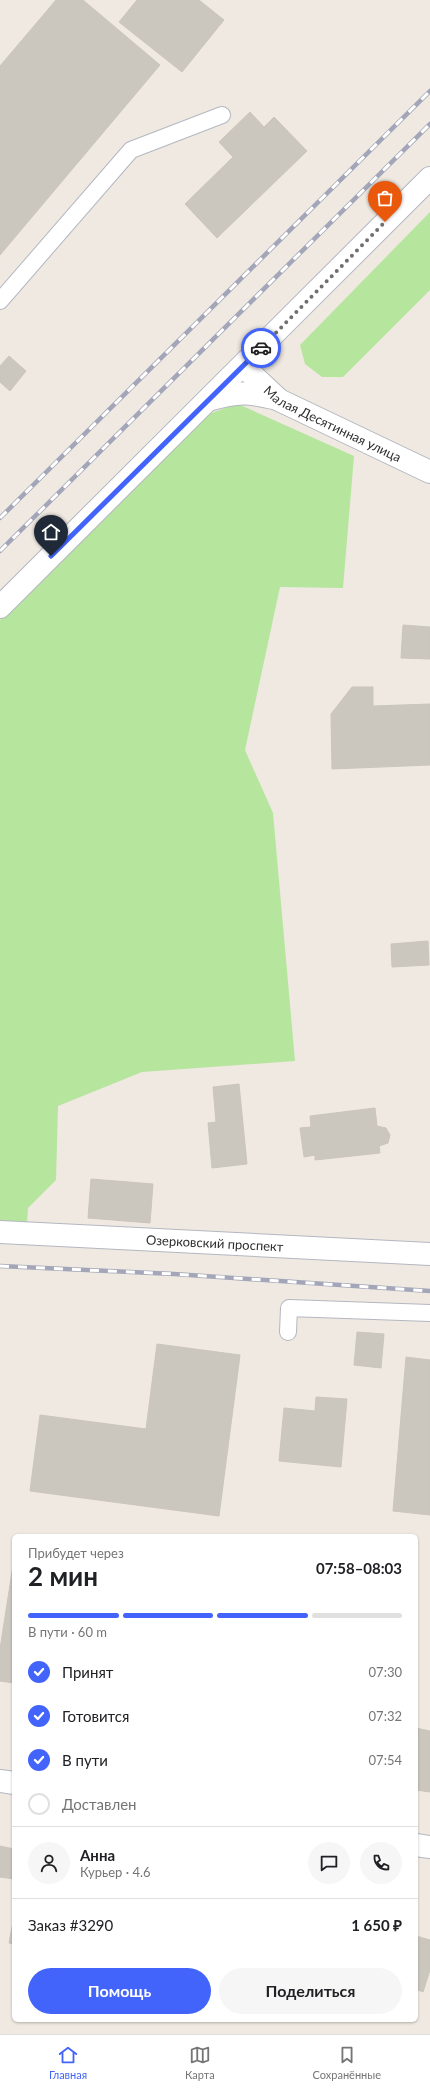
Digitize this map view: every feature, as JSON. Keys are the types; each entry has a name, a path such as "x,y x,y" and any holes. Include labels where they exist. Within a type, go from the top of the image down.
{"street":[{"path":"0,607 430,178"},
{"name":"Малая Десятинная улица","path":"243,366 279,400 430,472"},
{"path":"207,401 230,393 251,393 279,400"},
{"name":"Озерковский проспект","path":"0,1232 430,1254"},
{"path":"0,1780 12,1783"},
{"path":"418,1845 430,1847"}],"lane":[{"path":"0,301 131,150 222,115"},
{"path":"288,1332 289,1308 430,1313"}],"green space":[{"path":"430,212 430,290 343,377 322,377 305,364 300,345"},
{"path":"238,404 354,456 343,588 280,587 245,750 273,813 295,1061 142,1072 58,1106 56,1180 28,1208 27,1223 0,1223 0,620 208,414"}],"building":[{"path":"56,0 83,0 160,65 0,255 0,66"},
{"path":"137,0 199,0 224,20 182,72 119,22"},
{"path":"250,112 264,127 274,117 307,151 217,238 185,204 233,157 219,142"},
{"path":"9,356 26,371 10,391 0,382 0,366"},
{"path":"403,625 430,627 430,659 401,658"},
{"path":"352,687 373,687 373,706 430,704 430,765 332,769 331,714"},
{"path":"428,941 429,965 392,967 391,944"},
{"path":"239,1084 247,1164 212,1168 208,1123 216,1122 213,1087"},
{"path":"375,1108 377,1126 386,1128 390,1135 388,1143 379,1146 380,1153 315,1160 315,1155 304,1157 300,1128 311,1127 310,1116"},
{"path":"91,1179 153,1184 150,1223 88,1218"},
{"path":"357,1332 384,1334 381,1368 354,1365"},
{"path":"157,1344 240,1355 219,1516 30,1491 40,1415 146,1429"},
{"path":"406,1357 430,1360 430,1515 393,1511"},
{"path":"316,1397 347,1399 341,1467 279,1461 284,1408 315,1411"},
{"path":"12,1572 12,1683 0,1681 0,1649"},
{"path":"418,1728 430,1731 430,1792 418,1790"},
{"path":"0,1846 12,1849 12,1879 0,1877"},
{"path":"12,1927 12,1944 9,1943"},
{"path":"418,1937 430,1940 430,1970 423,1992 418,1990"}],"railway":[{"path":"0,518 430,91"},
{"path":"0,551 430,124"},
{"path":"0,1266 174,1274 430,1291"}],"way so far":[{"path":"261,348 385,222"}],"route":[{"path":"51,556 261,348"}]}
